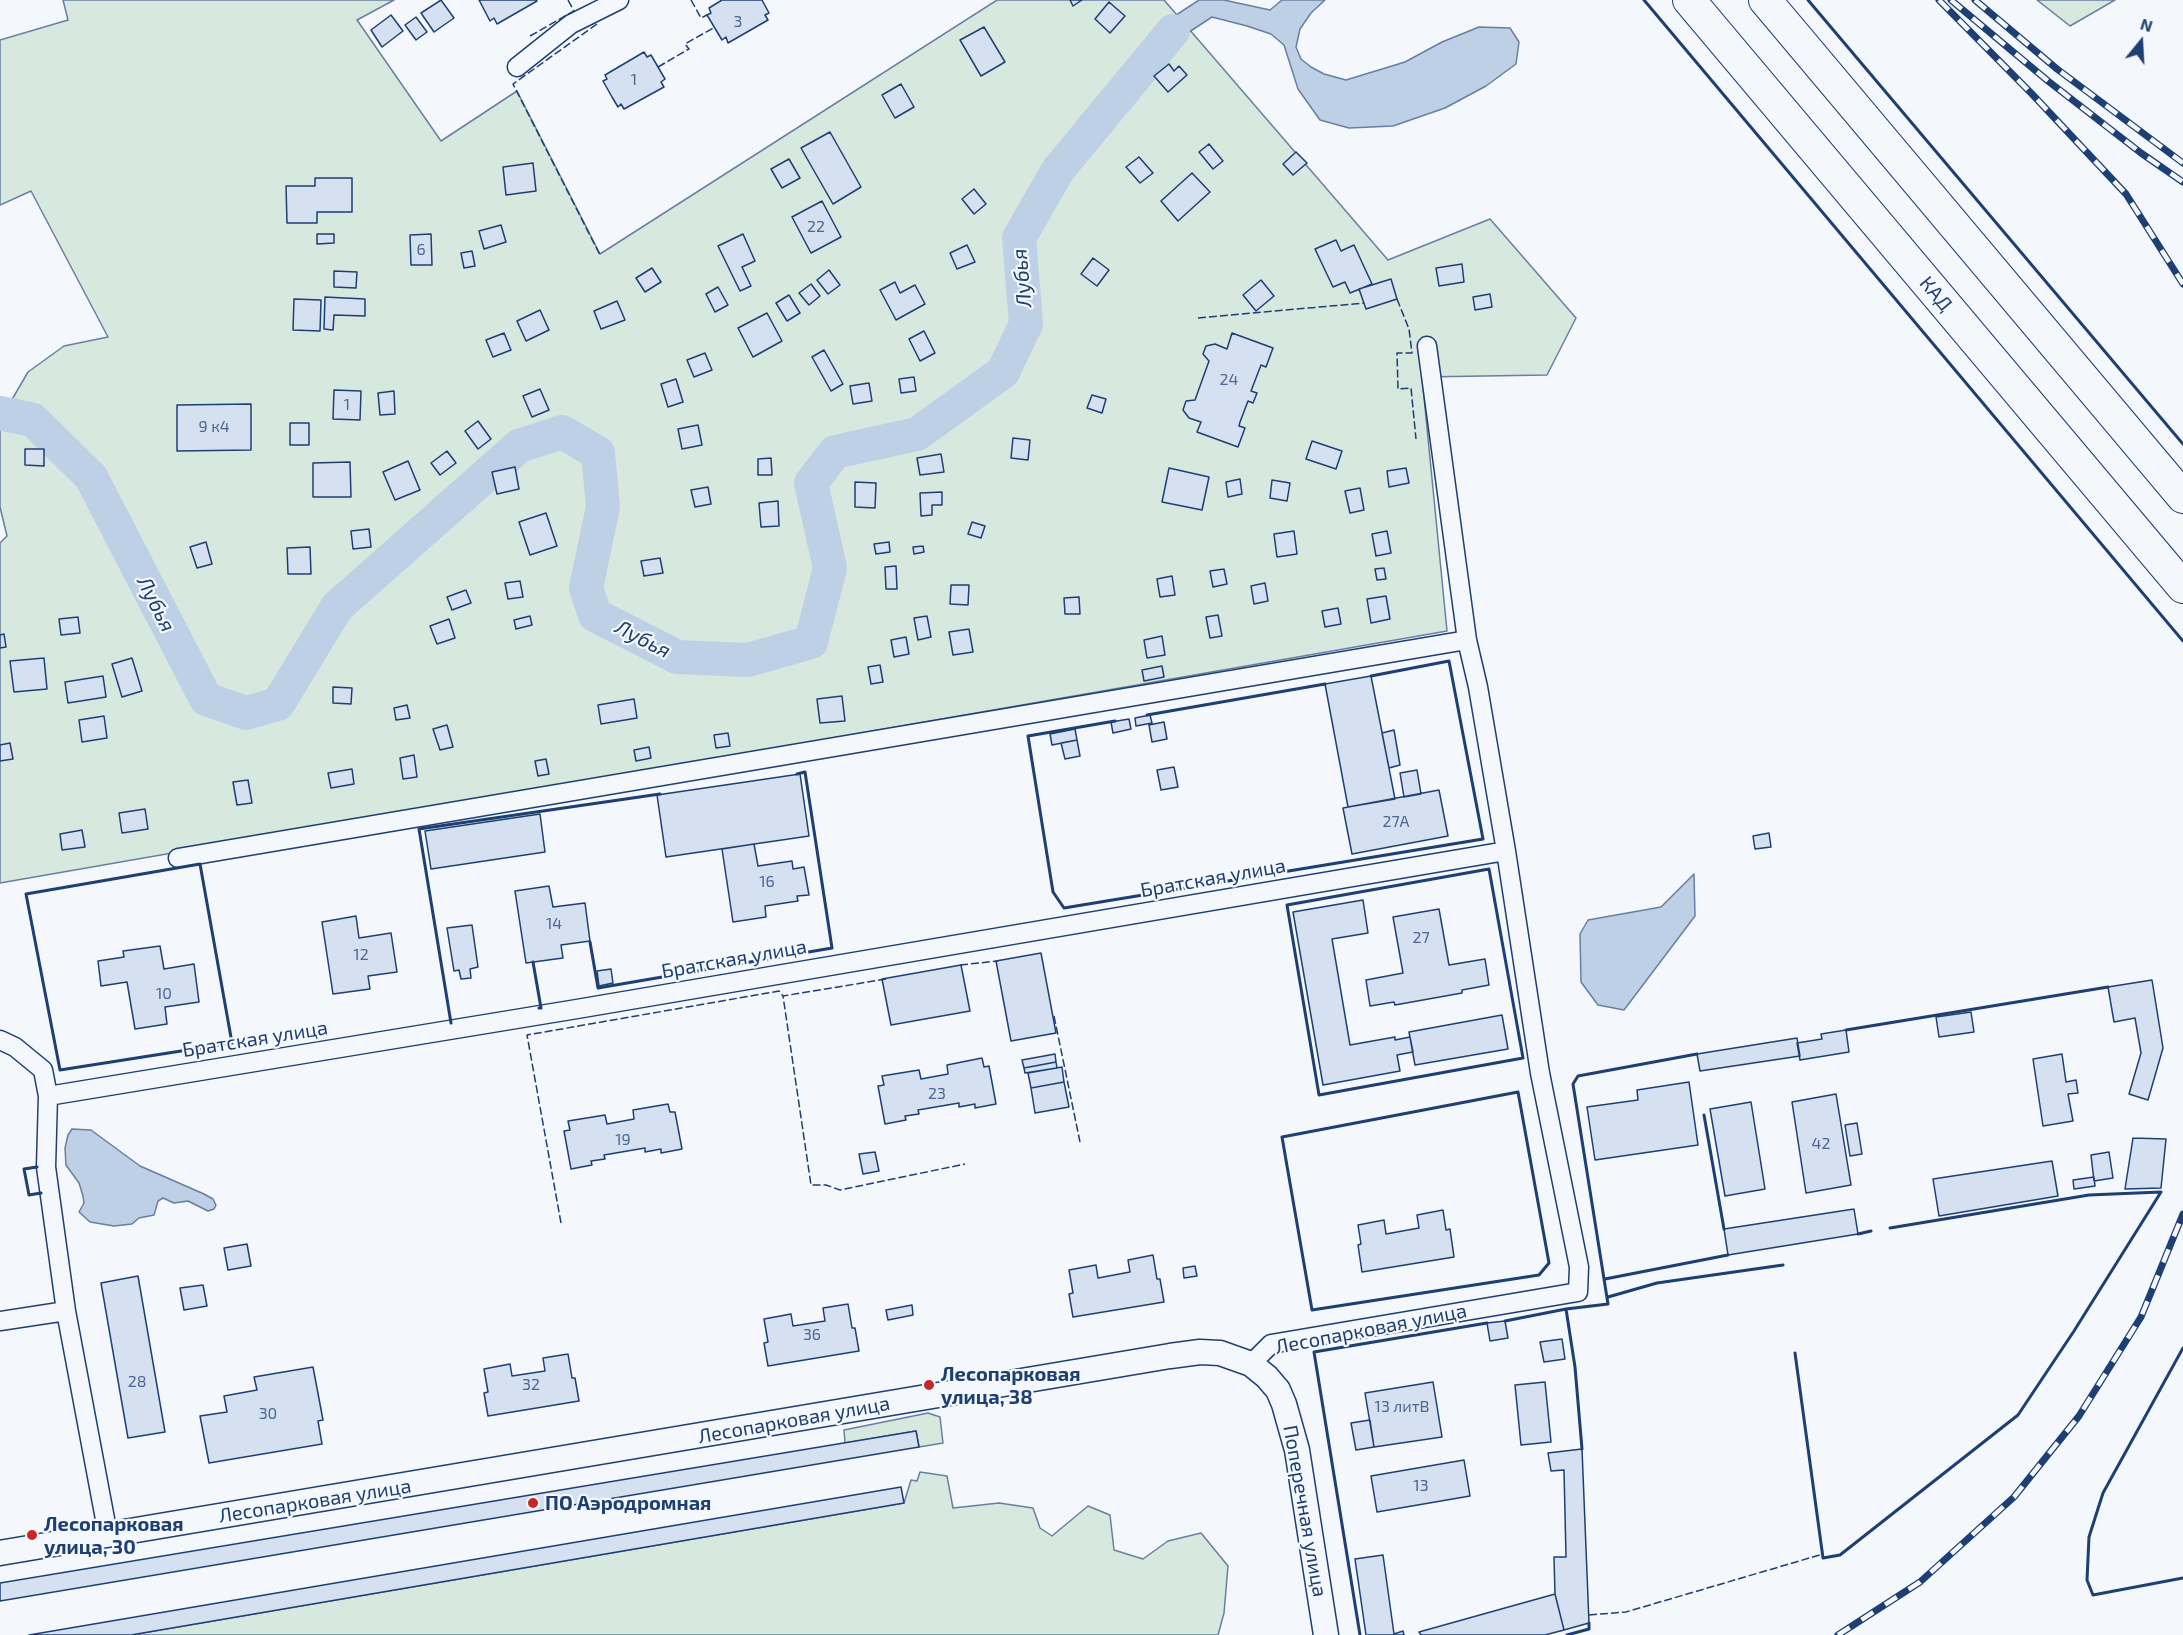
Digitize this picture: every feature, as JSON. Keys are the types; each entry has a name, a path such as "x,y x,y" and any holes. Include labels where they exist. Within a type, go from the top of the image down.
{"highway":[{"name":"КАД","path":"1689,0 2183,587"},
{"path":"1765,0 2183,497"}],"street":[{"path":"517,67 571,24 619,0"},
{"path":"1427,346 1467,640 1478,687 1506,850"},
{"path":"178,858 1467,640"},
{"name":"Братская улица","path":"48,1096 565,1011 1506,850"},
{"name":"Лесопарковая улица","path":"0,1553 1200,1352 1220,1353 1251,1365 1271,1344 1578,1292 1580,1268 1540,1073 1506,850"},
{"path":"0,1040 15,1047 43,1070 48,1096 46,1167 66,1311 108,1535"},
{"path":"0,1321 66,1311"},
{"name":"Поперечная улица","path":"1251,1365 1267,1377 1278,1390 1290,1422 1299,1461 1326,1635"}],"shaded area":[{"path":"63,0 394,0 357,20 441,141 517,91 600,254 997,0 1164,0 1388,260 1490,219 1576,318 1547,375 1422,377 1447,631 0,883 0,543 7,536 0,507 0,420 28,372 64,346 108,337 31,191 0,205 0,40 68,20"},
{"path":"2037,0 2115,0 2070,26"},
{"path":"928,1413 940,1417 943,1443 919,1447 916,1431 845,1443 844,1430"},
{"path":"920,1472 947,1476 953,1508 999,1503 1033,1508 1040,1528 1052,1536 1088,1506 1110,1515 1114,1550 1143,1559 1168,1541 1201,1533 1228,1566 1224,1613 1218,1635 131,1635 904,1503 911,1480 917,1481"}],"water":[{"path":"1199,0 1224,0 1270,10 1282,0 1325,0 1311,13 1300,29 1296,47 1301,59 1311,67 1324,74 1346,80 1405,62 1442,42 1479,27 1510,28 1519,42 1516,64 1486,86 1445,108 1393,126 1349,128 1320,120 1298,89 1284,45 1271,34 1247,26 1212,17 1183,36 1151,73 1137,63 1167,21"},
{"path":"1694,874 1695,916 1624,1010 1598,1005 1581,982 1580,934 1588,920 1661,907"},
{"path":"72,1129 91,1130 140,1166 213,1199 216,1205 214,1209 208,1211 188,1201 174,1203 163,1198 158,1201 154,1215 139,1218 132,1224 114,1226 90,1222 79,1212 84,1203 83,1196 79,1183 66,1165 65,1148"}],"building":[{"path":"441,0 454,18 434,32 421,13"},
{"path":"479,0 537,1 497,24 494,18 490,21"},
{"path":"722,0 762,0 769,13 765,15 768,20 728,43 726,37 722,40 707,15 711,13 709,8"},
{"path":"1070,0 1082,0 1073,6"},
{"path":"1109,2 1125,16 1110,33 1095,19"},
{"path":"391,15 403,31 382,47 371,30"},
{"path":"416,17 427,32 416,40 405,25"},
{"path":"984,27 1005,62 981,76 960,40"},
{"path":"644,52 647,57 651,55 665,79 661,82 664,87 624,109 621,104 618,107 603,81 607,79 605,75"},
{"path":"1169,64 1174,71 1179,66 1187,75 1168,92 1154,76"},
{"path":"901,84 914,107 895,118 882,95"},
{"path":"830,132 861,187 833,204 801,148"},
{"path":"1209,144 1223,161 1213,169 1199,152"},
{"path":"1296,152 1307,163 1293,175 1283,164"},
{"path":"1139,157 1153,173 1140,183 1126,167"},
{"path":"789,159 800,178 782,188 771,169"},
{"path":"533,163 536,191 506,195 503,167"},
{"path":"1192,173 1210,192 1178,221 1161,201"},
{"path":"315,178 352,178 352,212 317,212 317,223 287,223 286,186 315,186"},
{"path":"974,189 986,204 974,214 962,199"},
{"path":"822,201 841,237 811,253 792,217"},
{"path":"501,225 506,242 484,249 479,231"},
{"path":"317,234 334,234 334,243 317,244"},
{"path":"431,234 432,265 411,265 410,235"},
{"path":"743,234 755,261 742,267 751,286 740,291 718,246"},
{"path":"1336,240 1341,251 1354,245 1372,284 1350,293 1345,282 1333,287 1315,249"},
{"path":"967,245 975,262 957,269 950,253"},
{"path":"472,251 475,266 464,268 461,253"},
{"path":"1093,258 1109,270 1097,286 1081,274"},
{"path":"1462,264 1464,282 1439,286 1436,268"},
{"path":"652,268 661,282 645,292 636,278"},
{"path":"829,270 840,285 828,294 817,280"},
{"path":"334,271 357,272 356,288 334,287"},
{"path":"1391,279 1397,299 1366,309 1359,289"},
{"path":"1261,280 1274,296 1256,311 1243,295"},
{"path":"895,282 900,293 915,285 925,304 896,320 880,290"},
{"path":"811,284 820,296 809,305 799,293"},
{"path":"718,287 728,305 715,312 706,294"},
{"path":"1490,294 1492,307 1475,310 1473,297"},
{"path":"789,295 800,313 787,321 776,303"},
{"path":"325,297 365,299 365,316 334,315 333,330 324,329"},
{"path":"294,299 321,300 320,331 293,330"},
{"path":"617,301 625,320 601,329 594,311"},
{"path":"540,310 549,330 526,341 517,321"},
{"path":"767,313 782,341 753,357 738,328"},
{"path":"924,331 935,353 920,361 909,339"},
{"path":"504,333 511,350 493,357 486,340"},
{"path":"1232,333 1273,348 1266,367 1261,365 1251,391 1257,393 1253,403 1248,401 1240,422 1239,426 1245,428 1238,447 1197,432 1201,422 1189,418 1183,410 1186,401 1195,400 1209,361 1203,354 1206,346 1215,344 1227,349"},
{"path":"824,350 843,384 831,391 812,357"},
{"path":"705,353 712,370 694,377 687,360"},
{"path":"914,377 916,391 901,393 899,379"},
{"path":"676,379 683,402 668,407 661,384"},
{"path":"869,383 872,401 853,404 850,386"},
{"path":"540,389 549,410 532,417 523,396"},
{"path":"334,390 361,391 360,420 333,419"},
{"path":"394,391 395,414 380,415 378,393"},
{"path":"1092,395 1106,399 1102,413 1087,408"},
{"path":"251,404 251,450 177,451 177,405"},
{"path":"478,421 491,439 478,449 465,431"},
{"path":"290,423 309,423 309,445 290,445"},
{"path":"698,425 702,445 682,449 678,429"},
{"path":"1013,438 1030,440 1028,460 1011,458"},
{"path":"1312,441 1342,451 1336,469 1306,459"},
{"path":"25,449 44,449 44,466 25,465"},
{"path":"447,451 456,463 440,475 431,463"},
{"path":"941,454 944,472 920,475 917,458"},
{"path":"771,458 772,475 758,475 758,459"},
{"path":"408,461 420,490 395,500 383,472"},
{"path":"350,462 351,497 313,497 313,463"},
{"path":"515,467 519,489 497,494 492,472"},
{"path":"1169,468 1209,477 1202,510 1162,502"},
{"path":"1406,468 1409,483 1389,487 1387,471"},
{"path":"1240,479 1242,494 1228,497 1226,482"},
{"path":"1272,480 1290,483 1287,501 1270,498"},
{"path":"855,482 876,483 875,508 855,507"},
{"path":"708,487 711,504 695,507 691,490"},
{"path":"1360,488 1364,510 1350,513 1345,491"},
{"path":"942,492 942,505 932,505 932,515 921,516 920,493"},
{"path":"778,501 779,526 761,527 759,503"},
{"path":"546,513 557,546 530,555 519,522"},
{"path":"972,522 985,526 981,538 968,534"},
{"path":"369,529 371,547 353,549 351,531"},
{"path":"1294,531 1297,554 1277,557 1274,534"},
{"path":"1387,531 1391,553 1376,556 1372,534"},
{"path":"206,542 212,564 197,568 190,547"},
{"path":"889,542 890,552 876,554 874,544"},
{"path":"923,546 924,552 914,554 913,547"},
{"path":"310,547 311,574 288,574 287,548"},
{"path":"660,558 663,573 644,576 641,561"},
{"path":"896,566 897,589 886,589 885,567"},
{"path":"1384,568 1386,579 1377,580 1375,569"},
{"path":"1224,569 1227,584 1213,587 1210,571"},
{"path":"1172,576 1175,595 1160,597 1157,579"},
{"path":"520,581 523,597 508,599 505,583"},
{"path":"1265,583 1268,601 1254,604 1251,586"},
{"path":"951,585 969,585 968,605 950,604"},
{"path":"466,590 471,603 452,610 447,597"},
{"path":"1386,596 1390,619 1371,623 1367,599"},
{"path":"1079,597 1080,614 1065,614 1064,598"},
{"path":"1338,608 1341,624 1325,627 1322,611"},
{"path":"1218,615 1222,636 1210,638 1206,617"},
{"path":"530,616 532,625 516,629 514,620"},
{"path":"927,616 931,637 918,640 914,618"},
{"path":"78,617 80,633 61,635 59,619"},
{"path":"449,619 455,638 437,644 430,626"},
{"path":"969,629 973,652 953,655 949,632"},
{"path":"4,634 6,647 0,648 0,635"},
{"path":"1162,636 1165,655 1147,658 1144,640"},
{"path":"906,637 909,654 894,657 891,640"},
{"path":"44,658 47,689 14,692 10,661"},
{"path":"132,658 142,691 122,697 112,664"},
{"path":"880,665 883,682 871,684 868,667"},
{"path":"1162,666 1164,677 1144,681 1142,670"},
{"path":"103,676 106,697 68,703 65,682"},
{"path":"1371,676 1395,799 1348,807 1325,684"},
{"path":"333,687 352,688 351,704 333,703"},
{"path":"842,696 845,721 820,723 817,699"},
{"path":"634,699 637,718 601,724 598,705"},
{"path":"407,705 410,718 396,720 394,708"},
{"path":"1150,715 1152,723 1136,726 1135,718"},
{"path":"104,716 107,738 82,742 79,720"},
{"path":"1129,719 1131,729 1113,733 1111,722"},
{"path":"1164,722 1167,739 1152,742 1149,725"},
{"path":"447,725 453,747 440,750 433,729"},
{"path":"1075,729 1077,740 1052,745 1050,734"},
{"path":"1394,730 1400,765 1389,768 1382,733"},
{"path":"728,733 730,746 716,748 714,735"},
{"path":"1077,740 1080,756 1065,759 1061,743"},
{"path":"10,743 13,759 0,761 0,745"},
{"path":"649,747 651,758 636,761 634,750"},
{"path":"414,755 417,777 403,779 400,758"},
{"path":"546,759 549,774 538,776 535,761"},
{"path":"1174,767 1178,787 1161,790 1157,770"},
{"path":"352,769 354,784 331,788 328,773"},
{"path":"1417,770 1421,794 1404,797 1400,773"},
{"path":"800,774 809,836 666,857 657,795"},
{"path":"248,780 252,803 237,805 233,782"},
{"path":"1439,790 1448,836 1352,854 1343,808"},
{"path":"145,809 148,829 122,833 119,813"},
{"path":"540,814 545,852 431,869 425,831"},
{"path":"82,830 85,847 62,850 60,834"},
{"path":"1769,833 1771,847 1755,849 1753,836"},
{"path":"754,844 758,866 792,861 793,869 804,867 809,895 797,896 798,901 765,906 766,917 733,922 722,849"},
{"path":"549,886 553,907 585,903 590,941 561,945 563,958 526,963 515,891"},
{"path":"1363,900 1368,933 1332,939 1350,1045 1395,1037 1395,1040 1410,1037 1413,1052 1397,1055 1400,1071 1323,1085 1293,912"},
{"path":"1439,909 1449,965 1485,959 1489,985 1462,990 1462,993 1395,1005 1394,1002 1370,1006 1366,980 1403,973 1393,917"},
{"path":"356,916 359,938 391,933 397,972 368,976 370,989 333,994 322,922"},
{"path":"472,925 478,967 470,969 471,978 461,979 459,970 454,971 447,928"},
{"path":"160,946 164,969 194,964 199,1002 165,1007 167,1024 135,1029 127,982 101,986 98,961 124,957 123,951"},
{"path":"1041,953 1056,1033 1011,1041 996,961"},
{"path":"961,965 970,1011 891,1025 882,979"},
{"path":"611,969 613,983 599,986 597,971"},
{"path":"2152,980 2163,1048 2148,1100 2129,1094 2141,1053 2135,1018 2114,1022 2108,987"},
{"path":"1971,1012 1974,1032 1939,1037 1936,1017"},
{"path":"1502,1015 1508,1049 1415,1065 1409,1032"},
{"path":"1846,1030 1849,1052 1800,1060 1797,1043 1822,1039 1821,1034"},
{"path":"1797,1038 1800,1056 1700,1071 1697,1054"},
{"path":"1055,1054 1056,1062 1024,1068 1022,1060"},
{"path":"2062,1054 2066,1082 2076,1080 2078,1093 2068,1094 2073,1121 2043,1126 2033,1059"},
{"path":"982,1058 984,1067 989,1066 996,1104 975,1108 975,1104 959,1107 959,1103 918,1110 919,1114 905,1116 906,1120 885,1124 878,1086 884,1085 882,1076 919,1070 921,1079 948,1074 947,1065"},
{"path":"1056,1062 1057,1068 1025,1073 1024,1068"},
{"path":"1062,1067 1064,1082 1031,1088 1028,1073"},
{"path":"1064,1082 1069,1107 1035,1113 1031,1088"},
{"path":"1689,1082 1698,1145 1595,1160 1587,1107 1638,1100 1637,1090"},
{"path":"1836,1094 1851,1185 1806,1193 1792,1102"},
{"path":"1751,1102 1765,1189 1725,1196 1710,1109"},
{"path":"668,1104 670,1112 675,1112 682,1149 661,1153 661,1149 645,1152 645,1148 604,1155 605,1159 591,1161 592,1165 571,1169 564,1131 570,1130 568,1121 605,1115 607,1124 634,1119 633,1110"},
{"path":"1857,1123 1862,1154 1850,1156 1845,1125"},
{"path":"2133,1138 2166,1139 2161,1188 2125,1189"},
{"path":"875,1152 879,1171 863,1174 859,1154"},
{"path":"2109,1152 2113,1178 2094,1181 2091,1155"},
{"path":"2052,1161 2058,1196 1939,1216 1933,1179"},
{"path":"2094,1177 2095,1186 2074,1189 2073,1180"},
{"path":"1854,1209 1858,1234 1728,1255 1724,1229"},
{"path":"1443,1210 1446,1230 1450,1229 1454,1257 1362,1272 1358,1225 1384,1220 1386,1234 1419,1228 1417,1215"},
{"path":"247,1244 251,1266 228,1270 224,1248"},
{"path":"1153,1255 1164,1302 1073,1317 1069,1294 1073,1293 1069,1270 1096,1265 1098,1278 1130,1272 1128,1260"},
{"path":"1195,1266 1197,1276 1184,1278 1183,1268"},
{"path":"138,1276 165,1432 128,1438 101,1283"},
{"path":"203,1285 207,1306 184,1310 180,1288"},
{"path":"848,1304 859,1351 768,1366 764,1343 768,1342 764,1319 791,1314 793,1326 825,1321 823,1308"},
{"path":"912,1305 913,1315 888,1320 886,1310"},
{"path":"1505,1321 1508,1338 1490,1341 1487,1323"},
{"path":"1562,1339 1565,1359 1544,1362 1540,1342"},
{"path":"568,1354 579,1401 488,1416 484,1393 488,1392 484,1369 510,1364 512,1376 545,1371 543,1358"},
{"path":"313,1367 323,1420 318,1421 322,1444 209,1463 200,1416 227,1412 224,1396 257,1390 254,1377"},
{"path":"1433,1382 1442,1437 1374,1447 1365,1393"},
{"path":"1545,1382 1551,1442 1521,1445 1515,1385"},
{"path":"1370,1420 1374,1447 1356,1450 1351,1423"},
{"name":"ПО Аэродромная","path":"916,1431 919,1447 0,1601 0,1583"},
{"path":"1582,1449 1589,1623 1564,1630 1555,1594 1554,1557 1566,1557 1564,1470 1551,1471 1548,1453"},
{"path":"1464,1460 1470,1496 1377,1512 1371,1476"},
{"path":"901,1487 904,1503 131,1635 29,1635"},
{"path":"1383,1555 1394,1634 1403,1631 1404,1635 1366,1635 1355,1559"},
{"path":"1555,1594 1564,1630 1545,1635 1421,1635 1419,1632"}],"waterway":[{"name":"Лубья","path":"0,413 33,420 91,477 206,699 246,713 278,704 337,607 519,446 562,432 598,453 603,507 586,588 595,615 677,657 748,660 811,642 830,568 811,483 835,452 917,434 1003,372 1026,324 1019,238 1058,170 1173,31"}],"railway":[{"path":"1939,0 2126,194 2183,284"},
{"path":"1951,0 2048,81 2141,153 2183,182"},
{"path":"1975,0 2057,69 2183,163"},
{"path":"1838,1635 1920,1582 2014,1497 2079,1416 2141,1317 2183,1214"}],"fence":[{"path":"530,36 574,11 568,0"},
{"path":"691,0 701,18 707,15"},
{"path":"597,24 513,84 600,255"},
{"path":"658,67 689,49 685,44 715,27"},
{"path":"1397,299 1409,329 1412,353 1397,353 1398,389 1411,388 1416,439"},
{"path":"1198,318 1364,303"},
{"path":"960,965 998,961"},
{"path":"886,979 783,996 811,1185 826,1185 840,1190 965,1164"},
{"path":"561,1223 527,1035 779,991 783,996"},
{"path":"1054,1016 1080,1142"},
{"path":"1589,1615 1626,1612 1823,1554"}],"wall":[{"path":"1644,0 2183,641"},
{"path":"1808,0 2183,444"},
{"path":"1115,721 1028,736 1053,892 1064,908 1483,839 1449,661 1371,676"},
{"path":"1147,715 1325,684"},
{"path":"590,942 598,988 832,948 805,772 797,774"},
{"path":"451,1023 419,829 660,794"},
{"path":"200,864 232,1043 60,1070 26,894 200,864"},
{"path":"1489,869 1523,1058 1319,1095 1287,905 1489,869"},
{"path":"533,962 541,1008 539,1008"},
{"path":"1846,1030 2108,987"},
{"path":"1566,1309 1608,1304 1573,1084 1578,1076 1697,1054"},
{"path":"1518,1092 1549,1263 1539,1275 1312,1310 1282,1137 1518,1092"},
{"path":"1704,1115 1724,1229"},
{"path":"37,1167 24,1169 29,1195 41,1193"},
{"path":"1795,1353 1823,1558 1840,1555 2018,1415 2161,1192 2089,1195 1890,1228"},
{"path":"1858,1234 1871,1231"},
{"path":"1605,1279 1728,1255"},
{"path":"1608,1297 1657,1283 1783,1265"},
{"path":"1505,1321 1566,1309 1575,1367 1582,1449"},
{"path":"1360,1635 1314,1352 1487,1323"},
{"path":"2183,1348 2103,1493 2089,1537 2087,1580 2093,1595 2183,1578"},
{"path":"1567,1635 1589,1629 1589,1623"}],"place":[{"name":"Лесопарковая улица, 38","path":"929,1385"},
{"name":"ПО Аэродромная","path":"533,1503"},
{"name":"Лесопарковая улица, 30","path":"32,1535"}]}
